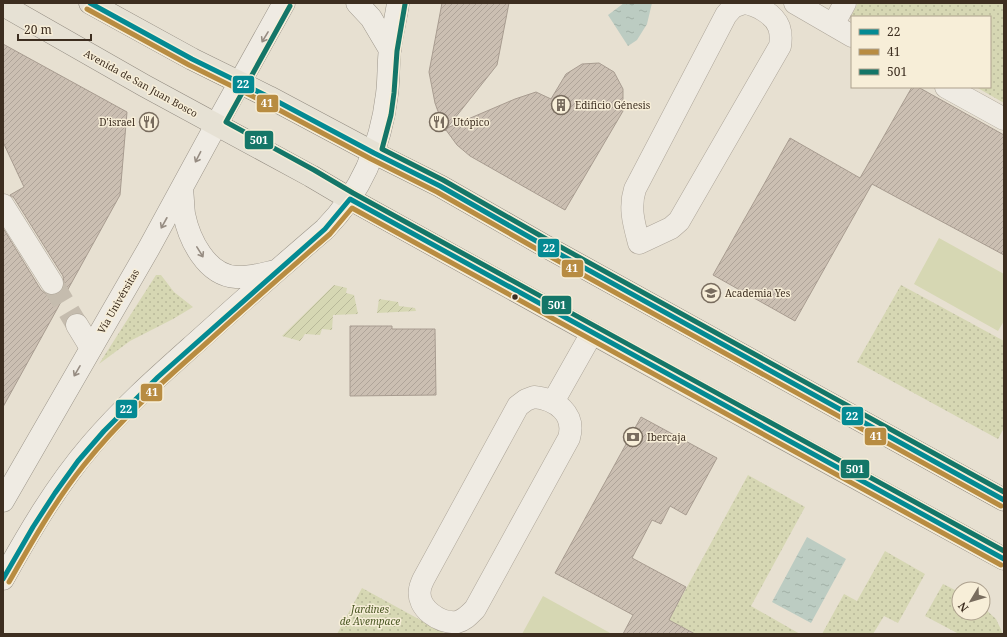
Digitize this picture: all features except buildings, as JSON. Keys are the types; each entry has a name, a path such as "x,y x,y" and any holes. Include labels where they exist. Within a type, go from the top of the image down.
{"main road":[{"path":"90,3 192,59 234,91 370,161 440,186 545,246 1004,500"},
{"name":"Avenida de San Juan Bosco","path":"3,4 216,125 1004,559"}],"street":[{"name":"Vía Univérsitas","path":"3,501 149,248 234,91 284,3"},
{"path":"357,3 371,18 390,50"},
{"path":"3,579 42,512 65,479 100,435 120,413 276,270 325,229 350,199 370,161 386,105 390,50 398,3"},
{"path":"744,3 752,4 761,8 774,18 779,27 781,36 780,46 679,221 671,228 639,243 632,212 632,198 635,189 726,15 733,7 744,3"},
{"path":"795,3 851,35"},
{"path":"833,25 845,3"},
{"path":"948,88 1004,119"},
{"path":"182,189 185,214 192,238 204,259 213,268 223,274 234,277 255,276 276,270"},
{"path":"3,204 52,283"},
{"path":"77,325 91,348"},
{"path":"553,402 592,333"},
{"path":"534,397 543,398 553,402 566,413 571,422 569,438 475,609 466,618 458,622 448,621 437,617 425,609 420,598 419,590 423,580 518,406 526,400 534,397"}],"green space":[{"path":"858,3 1004,3 1004,103 978,88 991,88 991,16 851,16"},
{"path":"939,238 1004,274 1004,321 998,331 914,284"},
{"path":"156,275 161,275 174,292 193,307 130,341 99,364"},
{"path":"334,285 347,288 346,293 354,295 358,314 333,315 332,330 322,329 320,335 305,334 300,341 282,336"},
{"path":"901,285 1004,341 1004,428 998,439 857,362"},
{"path":"379,299 398,302 399,306 415,308 416,311 377,313"},
{"path":"748,475 805,507 751,606 800,634 695,634 669,620"},
{"path":"885,551 925,574 898,623 884,616 873,634 822,634 844,594 857,601"},
{"path":"943,584 951,588 951,621 991,621 991,614 996,619 1003,634 959,634 925,616"},
{"name":"Jardines de Avempace","path":"362,588 446,634 337,634"},
{"path":"543,596 612,634 522,634"}],"water":[{"path":"624,3 652,3 647,24 637,40 628,46 608,15"},
{"path":"807,537 846,559 811,623 772,602"}],"tunnel":[{"path":"52,283 77,325"}],"transit line":[{"name":"22","path":"90,3 192,59 269,97 440,186 545,246 1004,500"},
{"name":"501","path":"405,4 397,51 391,115 382,149 443,180 548,240 1004,492"},
{"name":"501","path":"290,6 226,122 1004,551"},
{"name":"41","path":"87,9 189,65 266,103 437,192 542,252 1001,506"},
{"name":"22","path":"3,579 33,527 55,493 78,461 104,431 158,377 325,229 350,199 1004,559"},
{"name":"41","path":"9,582 44,522 63,493 111,433 140,403 330,234 352,208 1001,565"}],"place":[{"name":"Edificio Génesis","path":"561,105"},
{"name":"D'israel","path":"149,122"},
{"name":"Utópico","path":"439,122"},
{"name":"Academia Yes","path":"711,293"},
{"name":"Ibercaja","path":"633,437"}]}
